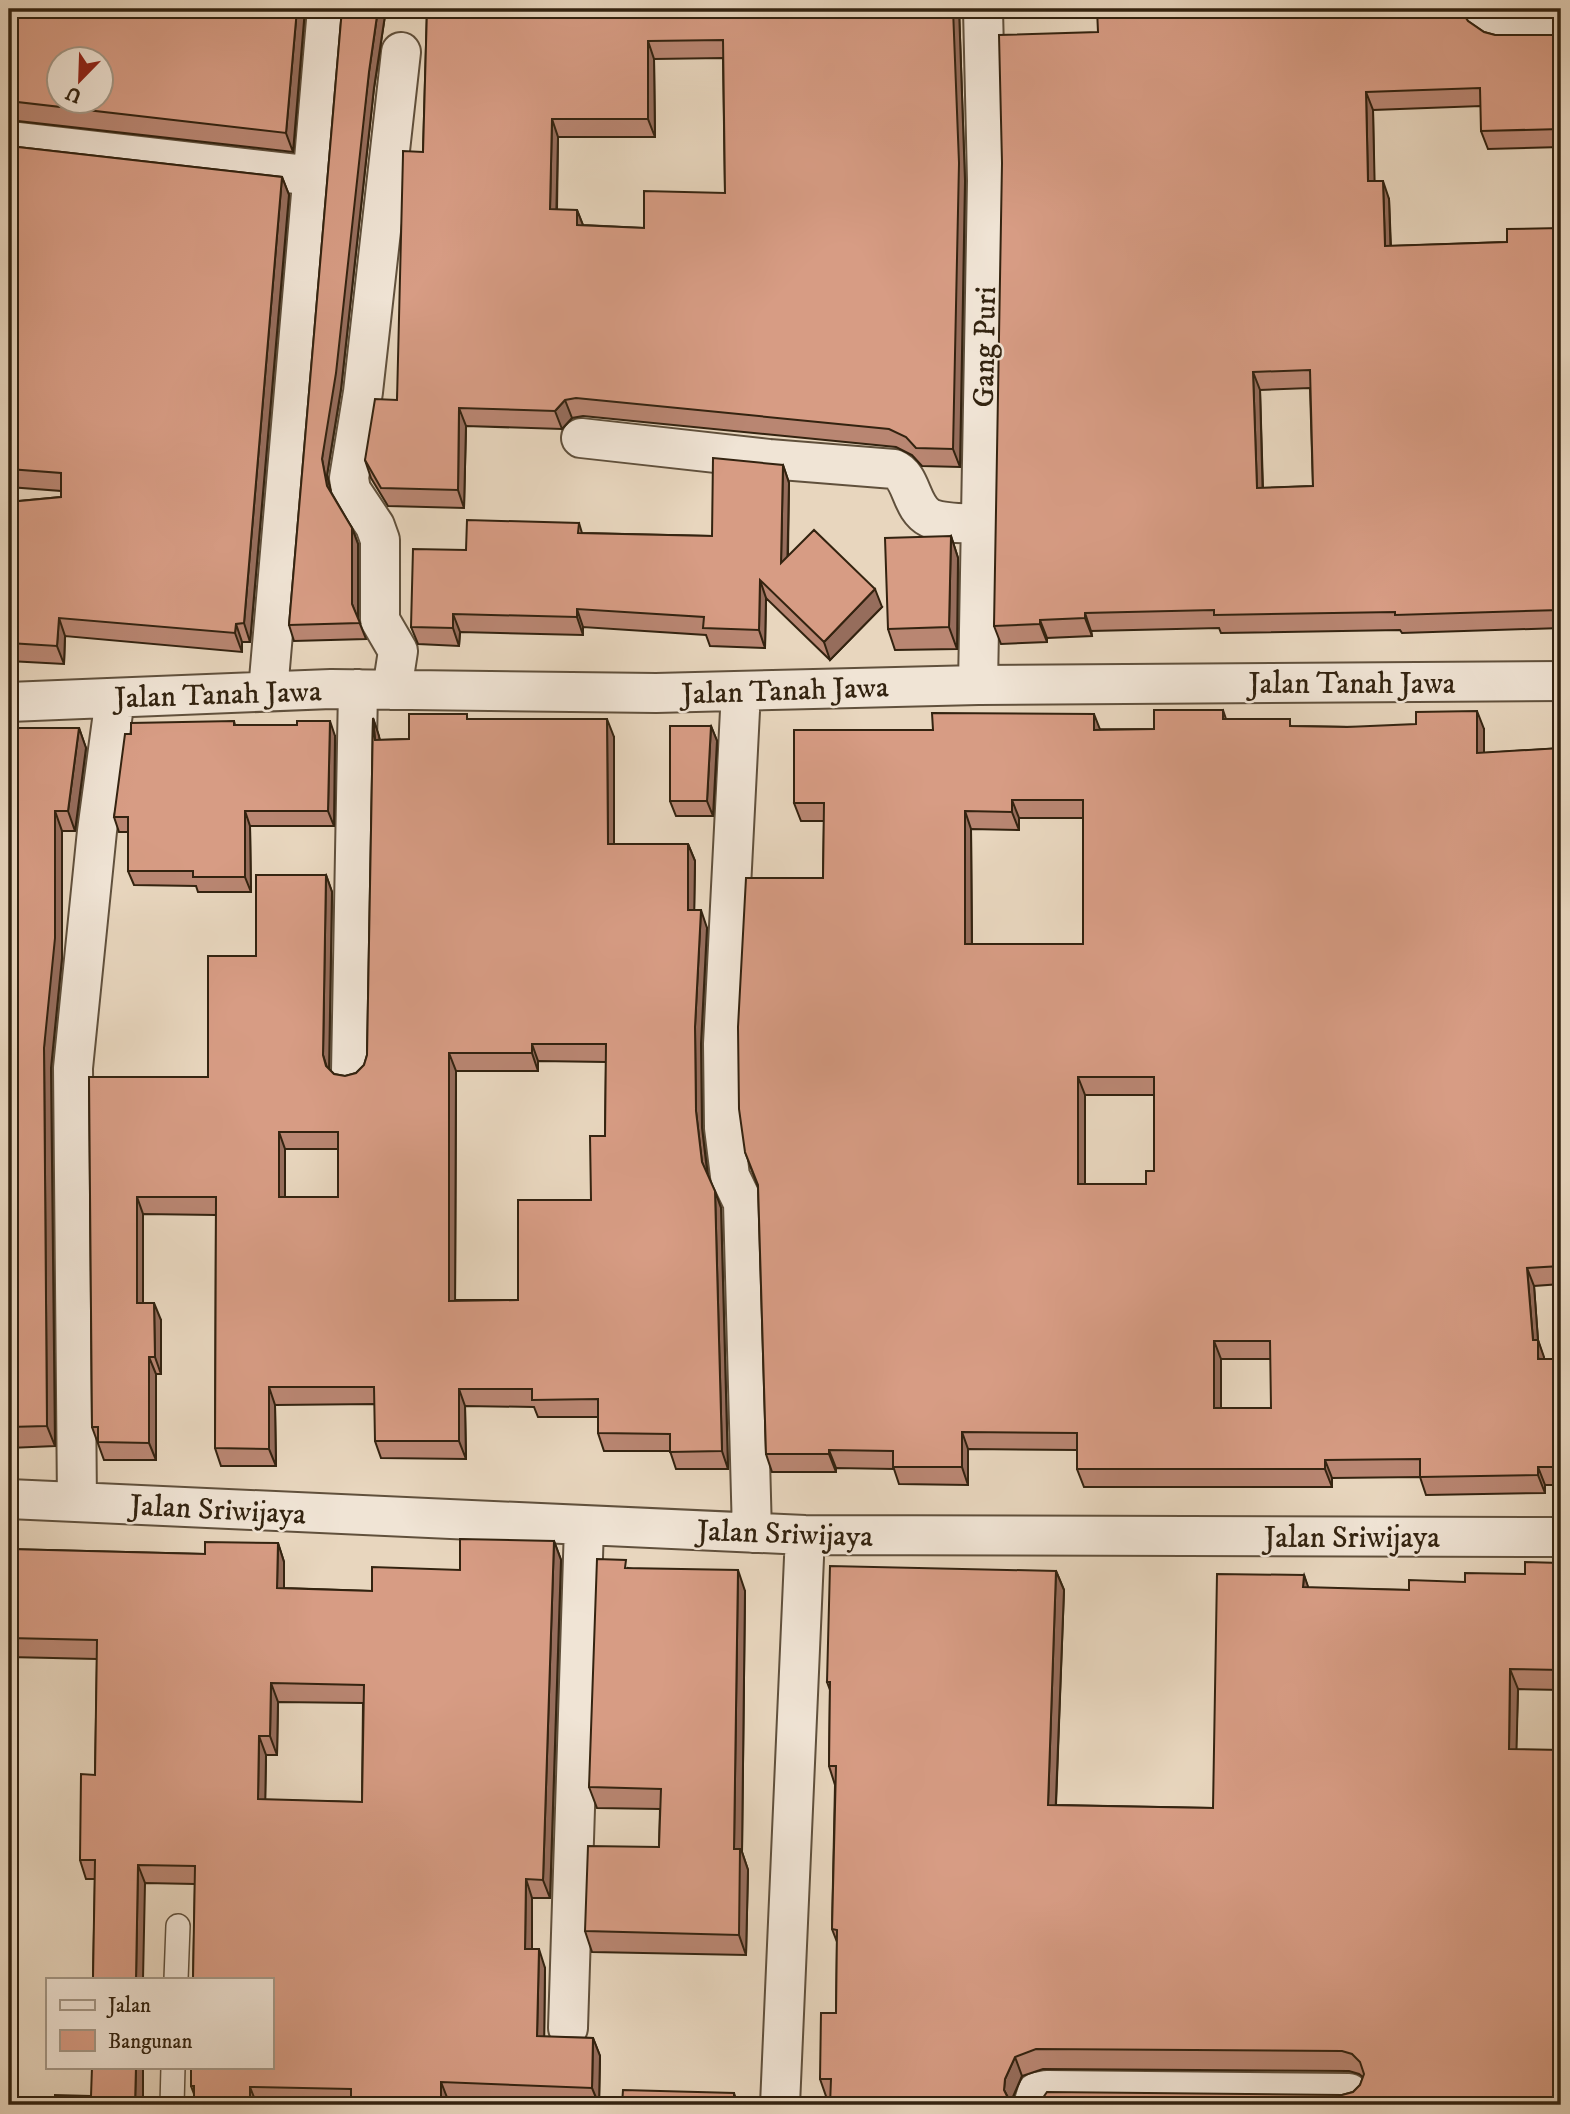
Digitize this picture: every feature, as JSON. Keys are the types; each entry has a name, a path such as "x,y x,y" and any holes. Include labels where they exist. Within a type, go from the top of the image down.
{"street":[{"path":"268,691 327,9"},
{"name":"Gang Puri","path":"978,685 988,181 983,9"},
{"path":"1484,9 1486,21 1502,31 1561,31"},
{"path":"351,1072 375,690 398,652 380,620 380,540 375,526 351,490 349,478 363,392 401,52"},
{"path":"9,141 314,176"},
{"path":"581,438 769,459 894,469 903,475 911,495 926,515 938,520 981,524"},
{"name":"Jalan Tanah Jawa","path":"9,702 268,691 741,691 978,685 1561,681"},
{"path":"741,691 723,1044 724,1128 730,1176 743,1203 752,1533"},
{"path":"77,1502 73,1068 97,831 115,698"},
{"name":"Jalan Sriwijaya","path":"9,1499 805,1535 1561,1537"},
{"path":"568,2028 584,1526"},
{"path":"780,2105 805,1535"},
{"path":"1033,2105 1037,2092 1047,2090 1349,2093"}],"lane":[{"path":"176,1978 178,1926"},
{"path":"172,2105 173,2068"}],"building":[{"path":"9,9 297,9 286,133 116,113 116,46 46,46 46,105 9,101"},
{"path":"342,9 378,9 336,373 322,459 327,486 352,528 352,604 360,623 289,625"},
{"path":"427,9 953,9 959,163 953,449 916,448 906,437 889,429 576,398 565,400 555,411 459,408 458,490 381,488 365,460 375,399 397,400 403,151 423,152","holes":["723,40 725,193 644,191 644,228 577,225 577,210 550,209 552,119 648,119 648,41"]},
{"path":"1097,9 1460,9 1468,21 1484,32 1495,35 1561,33 1561,129 1481,131 1480,88 1366,92 1368,181 1383,181 1385,246 1507,242 1507,229 1561,228 1561,610 1395,615 1395,612 1214,615 1214,610 1085,613 1085,618 994,626 1002,163 999,35 1098,32","holes":["1310,370 1313,486 1257,488 1253,372"]},
{"path":"9,146 282,177 244,623 236,624 235,633 59,618 57,646 9,643 9,502 61,497 61,473 9,469"},
{"path":"713,458 783,465 781,563 814,530 875,589 824,642 760,580 759,630 703,628 704,617 577,609 577,617 453,614 453,628 411,627 413,549 466,550 467,520 579,523 578,533 712,536"},
{"path":"951,536 949,627 888,629 885,538"},
{"path":"1154,710 1223,710 1223,719 1290,719 1290,726 1347,727 1416,724 1416,712 1477,711 1477,753 1561,748 1561,1266 1527,1268 1533,1340 1538,1340 1538,1359 1561,1359 1561,1467 1538,1467 1538,1475 1420,1477 1420,1459 1325,1460 1325,1469 1077,1469 1077,1433 962,1432 962,1467 893,1467 893,1451 829,1450 829,1454 766,1454 758,1185 745,1152 739,1109 738,1027 746,878 823,878 824,803 794,803 794,730 933,730 932,713 1094,714 1094,730 1154,729","holes":["1012,800 1083,800 1083,944 965,944 965,811 1012,812","1078,1077 1154,1077 1154,1171 1146,1171 1146,1184 1078,1184","1214,1341 1270,1341 1271,1408 1214,1408"]},
{"path":"409,714 467,714 467,719 607,719 608,844 688,844 688,910 701,910 695,1027 696,1111 702,1162 715,1191 722,1451 670,1452 670,1434 598,1433 598,1399 532,1400 532,1389 459,1389 459,1441 375,1441 374,1387 269,1387 269,1449 215,1448 216,1197 137,1197 137,1303 154,1303 155,1357 149,1357 149,1443 98,1442 98,1427 92,1427 89,1077 208,1077 208,956 256,956 256,875 326,875 323,1055 326,1066 334,1074 345,1076 356,1073 364,1065 367,1055 373,718 375,740 409,739","holes":["532,1044 606,1044 605,1136 590,1136 591,1200 518,1200 518,1300 449,1301 449,1053 532,1053","279,1132 338,1132 338,1197 279,1197"]},
{"path":"234,721 234,725 297,725 297,721 330,721 328,811 245,811 245,877 193,877 193,871 128,871 128,817 114,817 125,734 131,734 131,723"},
{"path":"670,726 711,726 707,801 670,801"},
{"path":"9,728 79,728 68,811 55,811 55,938 44,1048 47,1426 9,1427"},
{"path":"460,1539 554,1541 543,1880 526,1879 525,1949 539,1949 537,2036 593,2038 592,2088 441,2082 441,2105 351,2105 351,2089 250,2087 250,2105 194,2105 191,2068 273,2068 273,1978 193,1978 195,1866 138,1865 136,1978 93,1978 95,1860 80,1860 81,1774 95,1775 97,1640 9,1638 9,1549 205,1554 205,1542 278,1543 277,1588 372,1591 372,1567 460,1570","holes":["271,1683 364,1685 362,1802 258,1799 259,1736 270,1736"]},
{"path":"597,1559 626,1560 625,1568 738,1570 734,1849 740,1849 739,1935 585,1931 588,1846 659,1847 661,1789 589,1787"},
{"path":"1525,1562 1561,1563 1561,1670 1510,1669 1509,1749 1561,1750 1561,2105 1034,2105 1040,2102 1047,2092 1342,2095 1353,2092 1360,2085 1364,2074 1360,2062 1352,2054 1342,2051 1036,2049 1015,2057 1005,2079 1004,2090 1009,2100 1018,2105 830,2105 831,2079 820,2079 821,2013 836,2013 837,1930 832,1929 836,1766 829,1766 830,1682 827,1682 830,1566 1056,1571 1048,1805 1213,1808 1217,1574 1304,1575 1303,1587 1409,1590 1409,1580 1465,1582 1465,1573 1525,1574"},
{"path":"92,2068 136,2068 135,2105 55,2105 55,2095 91,2096"},
{"path":"623,2090 734,2093 734,2105 622,2105"}]}
